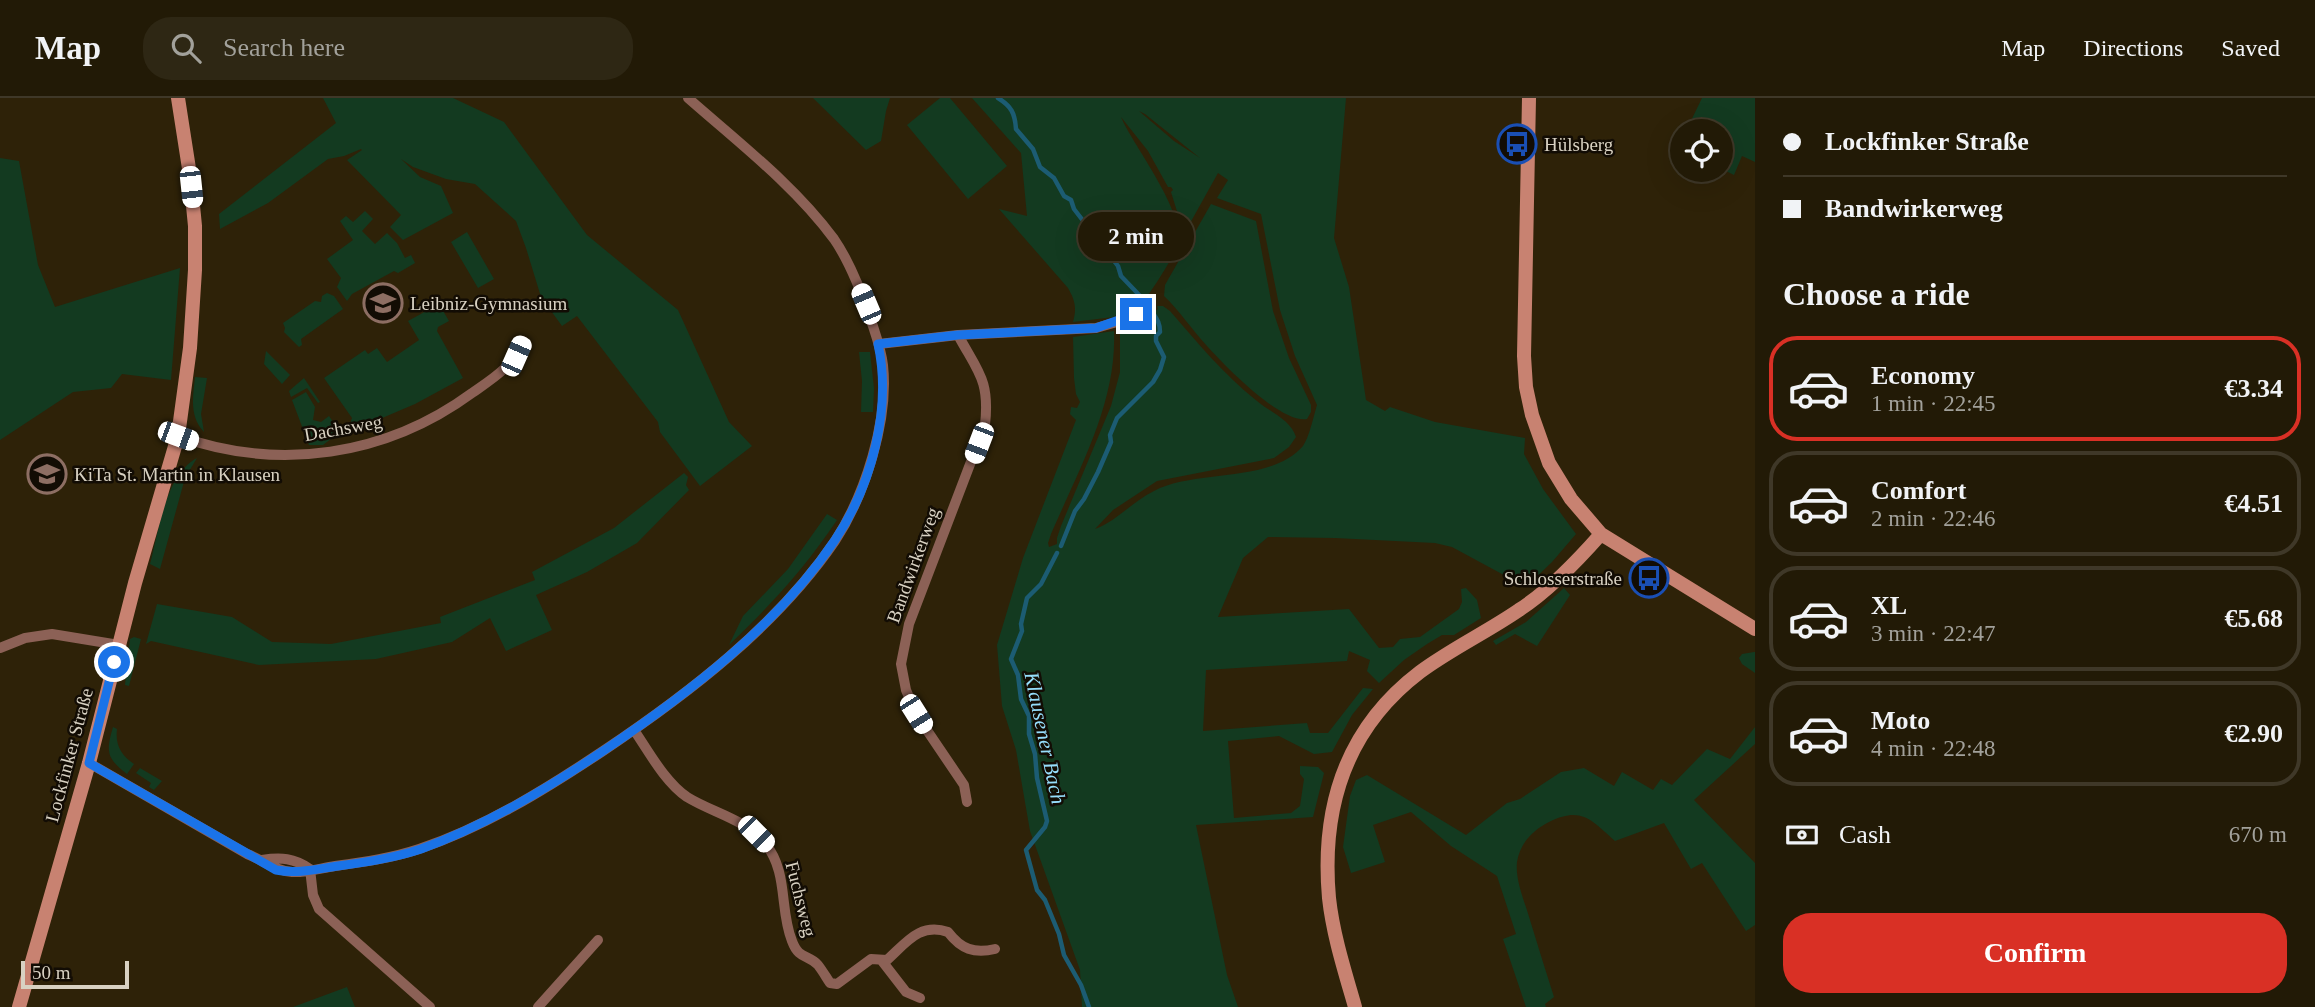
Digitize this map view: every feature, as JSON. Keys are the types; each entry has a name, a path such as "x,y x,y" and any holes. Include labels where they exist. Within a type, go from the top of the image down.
{"street":[{"name":"Lockfinker Straße","path":"19,1007 178,436 190,348 195,226 178,98"},
{"path":"89,763 247,854 262,860 278,857 298,861 310,869 389,858 453,836 555,782 634,730 711,673 803,582 836,539 863,482 875,445 883,377 878,344 849,264 834,240 786,186 688,98"},
{"path":"1529,98 1524,356 1526,387 1539,439 1549,463 1571,499 1601,534 1755,629"},
{"path":"878,344 958,335 1096,328 1140,311"},
{"name":"Bandwirkerweg","path":"958,335 984,383 987,404 985,425 909,624 901,664 906,690 916,714 964,785 967,802"},
{"name":"Dachsweg","path":"178,436 204,445 272,454 320,454 373,444 428,421 463,400 508,366 523,341"},
{"path":"1355,1007 1329,899 1328,839 1334,797 1343,768 1381,710 1420,672 1522,608 1583,555 1601,534"},
{"path":"0,648 25,638 51,634 119,645"},
{"name":"Fuchsweg","path":"634,730 675,787 688,797 747,828 766,844 782,881 791,940 801,957 816,963 830,983 837,984 872,959 887,960 916,934 928,928 948,932 958,945 969,950 982,952 995,948"},
{"path":"310,869 313,895 319,909 430,1007"},
{"path":"538,1007 598,940"},
{"path":"881,961 906,992 920,998"}],"green space":[{"path":"323,98 453,98 504,122 587,235 678,310 729,422 752,446 700,486 660,432 658,422 577,316 562,326 541,297 516,221 475,184 446,179 413,167 401,159 420,177 441,186 453,213 403,240 390,227 401,215 347,160 361,149 328,159 268,203 220,229 219,214 336,123"},
{"path":"813,98 890,98 881,141 866,150"},
{"path":"940,98 950,98 1007,166 968,199 907,125"},
{"path":"972,98 1346,98 1334,238 1349,287 1366,400 1385,411 1390,407 1435,422 1525,438 1524,454 1543,489 1576,534 1526,587 1452,547 1435,543 1268,537 1243,558 1218,617 1349,609 1379,648 1393,647 1400,639 1420,637 1459,609 1462,602 1461,589 1466,588 1477,600 1481,618 1454,635 1442,635 1427,644 1379,683 1367,671 1370,660 1349,651 1347,661 1206,670 1203,731 1307,723 1310,733 1328,733 1363,688 1373,689 1352,715 1332,752 1314,754 1279,736 1228,741 1234,818 1291,813 1300,806 1304,779 1300,774 1300,766 1318,767 1324,773 1313,817 1196,825 1227,975 1238,1007 1082,1007 1080,970 1030,831 1016,750 1002,706 997,645 1023,558 1076,420 1070,414 1071,407 1077,408 1080,402 1074,378 1073,337 1114,331 1113,358 1103,410 1051,534 1049,547 1057,544 1061,526 1111,406 1120,372 1120,329 1139,321 1145,315 1147,317 1158,309 1157,306 1163,306 1170,311 1222,369 1257,401 1285,421 1296,437 1289,447 1274,458 1157,481 1113,510 1095,529 1111,521 1146,495 1171,484 1252,471 1289,458 1303,446 1317,405 1295,356 1280,310 1261,214 1217,198 1228,180 1218,173 1184,234 1171,192 1173,190 1168,187 1148,151 1121,117 1168,199 1179,233 1177,247 1155,285 1144,298 1139,291 1114,317 1073,322 1075,304 1068,288 999,209 1027,216 1021,153","holes":["1139,111 1200,158 1174,141"]},
{"path":"1702,98 1755,98 1755,162 1742,156 1733,174 1733,119 1692,119"},
{"path":"0,158 19,161 38,265 55,307 180,268 171,380 122,374 111,388 73,392 0,440"},
{"path":"1211,204 1256,221 1273,311 1289,358 1311,405 1307,419 1296,418 1283,412 1254,392 1215,355 1164,296 1165,285"},
{"path":"365,211 373,219 362,231 375,244 387,233 397,243 405,258 411,255 415,263 352,294 347,301 337,287 341,278 327,259 353,240 340,221 346,216 353,222"},
{"path":"467,232 494,279 478,288 451,242"},
{"path":"327,293 334,296 343,309 301,339 302,345 299,347 284,332 283,323 315,301 321,302 322,296"},
{"path":"439,304 449,321 438,327 437,331 463,378 415,404 347,433 352,418 324,378 365,350 368,354 377,348 387,362 419,340 408,321"},
{"path":"266,351 290,375 282,384 264,364"},
{"path":"859,352 870,352 874,388 873,412 861,412"},
{"path":"195,377 207,378 201,414 204,432 194,413"},
{"path":"304,378 320,402 318,403 307,388 291,397 289,391"},
{"path":"306,392 315,407 313,420 321,422 329,416 340,432 323,445 309,445 292,400"},
{"path":"197,458 185,478 160,569 150,564 170,490 186,466"},
{"path":"684,473 688,477 686,485 689,490 637,543 587,572 536,595 552,630 506,651 490,618 452,642 376,659 259,665 151,641 146,644 157,604 232,617 272,642 331,644 441,623 440,617 535,580 532,572 614,528"},
{"path":"827,514 837,520 813,554 773,601 729,645 743,616 788,569"},
{"path":"1564,588 1570,595 1537,646 1515,634 1496,645 1493,641 1526,622"},
{"path":"130,639 141,639 129,686 125,685"},
{"path":"1755,652 1755,673 1742,664 1739,658 1742,654"},
{"path":"113,727 117,729 120,749 134,764 127,774 111,758 109,742"},
{"path":"1755,727 1755,744 1694,800 1755,863 1755,925 1746,931 1702,863 1691,869 1664,823 1615,841 1585,818 1578,815 1560,817 1533,833 1524,843 1517,862 1517,877 1554,997 1545,1004 1546,1007 1526,1007 1503,939 1516,934 1497,876 1451,846 1411,812 1373,825 1385,862 1351,873 1343,847 1350,796 1356,780 1367,775 1466,835 1507,803 1520,799 1561,772 1584,768 1614,786 1622,772 1653,790 1661,779 1672,785 1707,749 1730,759"},
{"path":"140,768 162,781 154,790 149,787 151,783 136,773"},
{"path":"347,987 355,1007 293,1007"}],"waterway":[{"name":"Klausener Bach","path":"998,98 1012,110 1016,129 1033,149 1040,167 1054,178 1064,196 1071,200 1074,209 1118,266 1121,276 1143,299"},
{"name":"Klausener Bach","path":"1061,546 1075,511 1098,472 1111,442 1110,435 1117,418 1153,382 1160,370 1164,357 1156,341 1160,329 1153,313"},
{"name":"Klausener Bach","path":"1057,553 1041,584 1027,598 1022,631 1011,659 1018,675 1021,699 1029,716 1029,734 1047,821 1026,850 1037,890 1045,900 1059,934 1064,955 1081,985 1089,1007"}],"place":[{"name":"Hülsberg","path":"1517,144"},
{"name":"Leibniz-Gymnasium","path":"383,303"},
{"name":"KiTa St. Martin in Klausen","path":"47,474"},
{"name":"Schlosserstraße","path":"1649,578"}],"route":[{"path":"114,662 89,763 276,870 295,873 389,858 419,849 495,816 583,765 634,730 711,673 803,582 836,539 848,517 875,445 883,377 878,344 958,335 1096,328 1136,314"}]}
